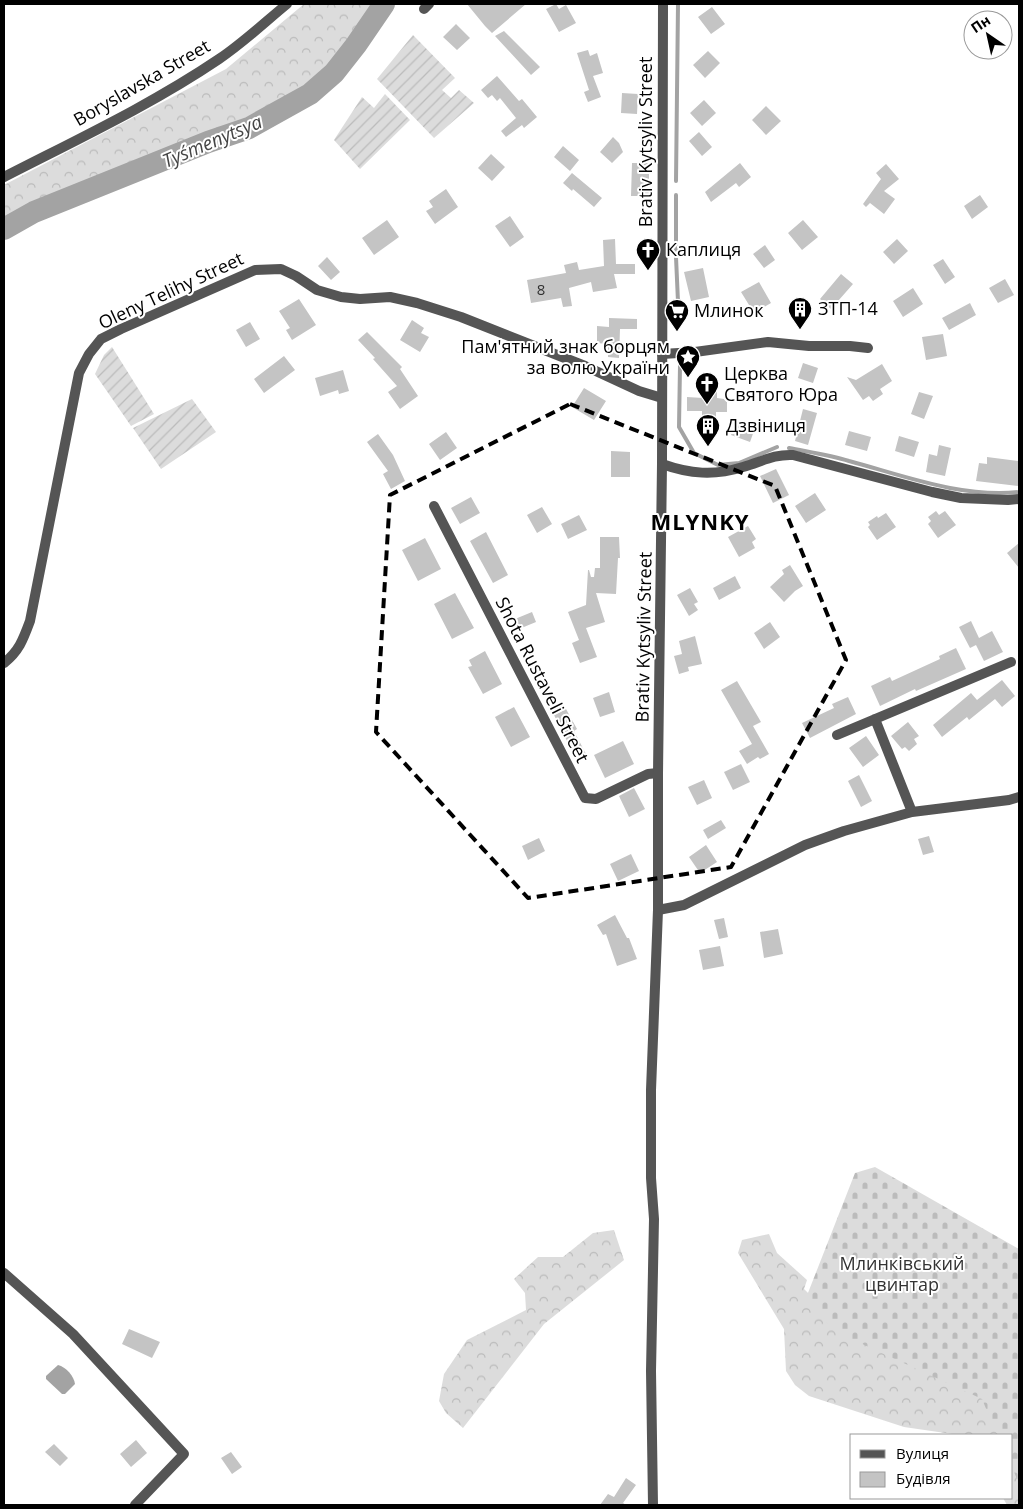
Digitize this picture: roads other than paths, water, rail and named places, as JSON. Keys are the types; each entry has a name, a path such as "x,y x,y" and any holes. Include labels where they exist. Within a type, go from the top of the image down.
{"street":[{"name":"Boryslavska Street","path":"4,177 172,89 220,59 287,4"},
{"name":"Brativ Kytsyliv Street","path":"653,1505 651,1371 654,1220 651,1178 658,910 662,464 663,4"},
{"name":"Oleny Telihy Street","path":"4,663 14,655 24,638 30,621 79,373 89,354 101,339 122,328 255,270 281,269 296,276 317,290 341,297 360,299 390,297 417,303 461,317 585,366 639,391 662,398"},
{"path":"662,354 695,352 768,342 809,346 868,348"},
{"path":"662,464 678,470 697,473 721,473 782,454 793,455 932,492 962,498 1019,499"},
{"name":"Shota Rustaveli Street","path":"434,506 585,798 596,799 648,774 658,773"},
{"path":"837,735 1011,662"},
{"path":"875,719 912,812"},
{"path":"658,910 684,905 806,845 844,830 912,812 1009,800 1019,797"},
{"path":"4,1272 73,1334 184,1454 135,1505"}],"waterway":[{"name":"Tyśmenytsya","path":"4,229 34,212 208,142 249,128 310,94 334,73 384,4"},
{"path":"676,181 678,4"},
{"path":"676,195 678,302"},
{"path":"680,366 679,427 694,453 718,465 739,463 777,447"},
{"path":"789,448 834,457 954,489 997,493 1019,492"}],"place":[{"name":"Каплиця","path":"648,271"},
{"name":"ЗТП-14","path":"800,330"},
{"name":"Млинок","path":"677,332"},
{"name":"Пам'ятний знак борцям за волю України","path":"688,378"},
{"name":"Церква Святого Юра","path":"707,405"},
{"name":"Дзвіниця","path":"708,447"}],"district":[{"name":"MLYNKY","path":"700,522"}],"park label":[{"name":"Млинківський цвинтар","path":"902,1274"}]}
